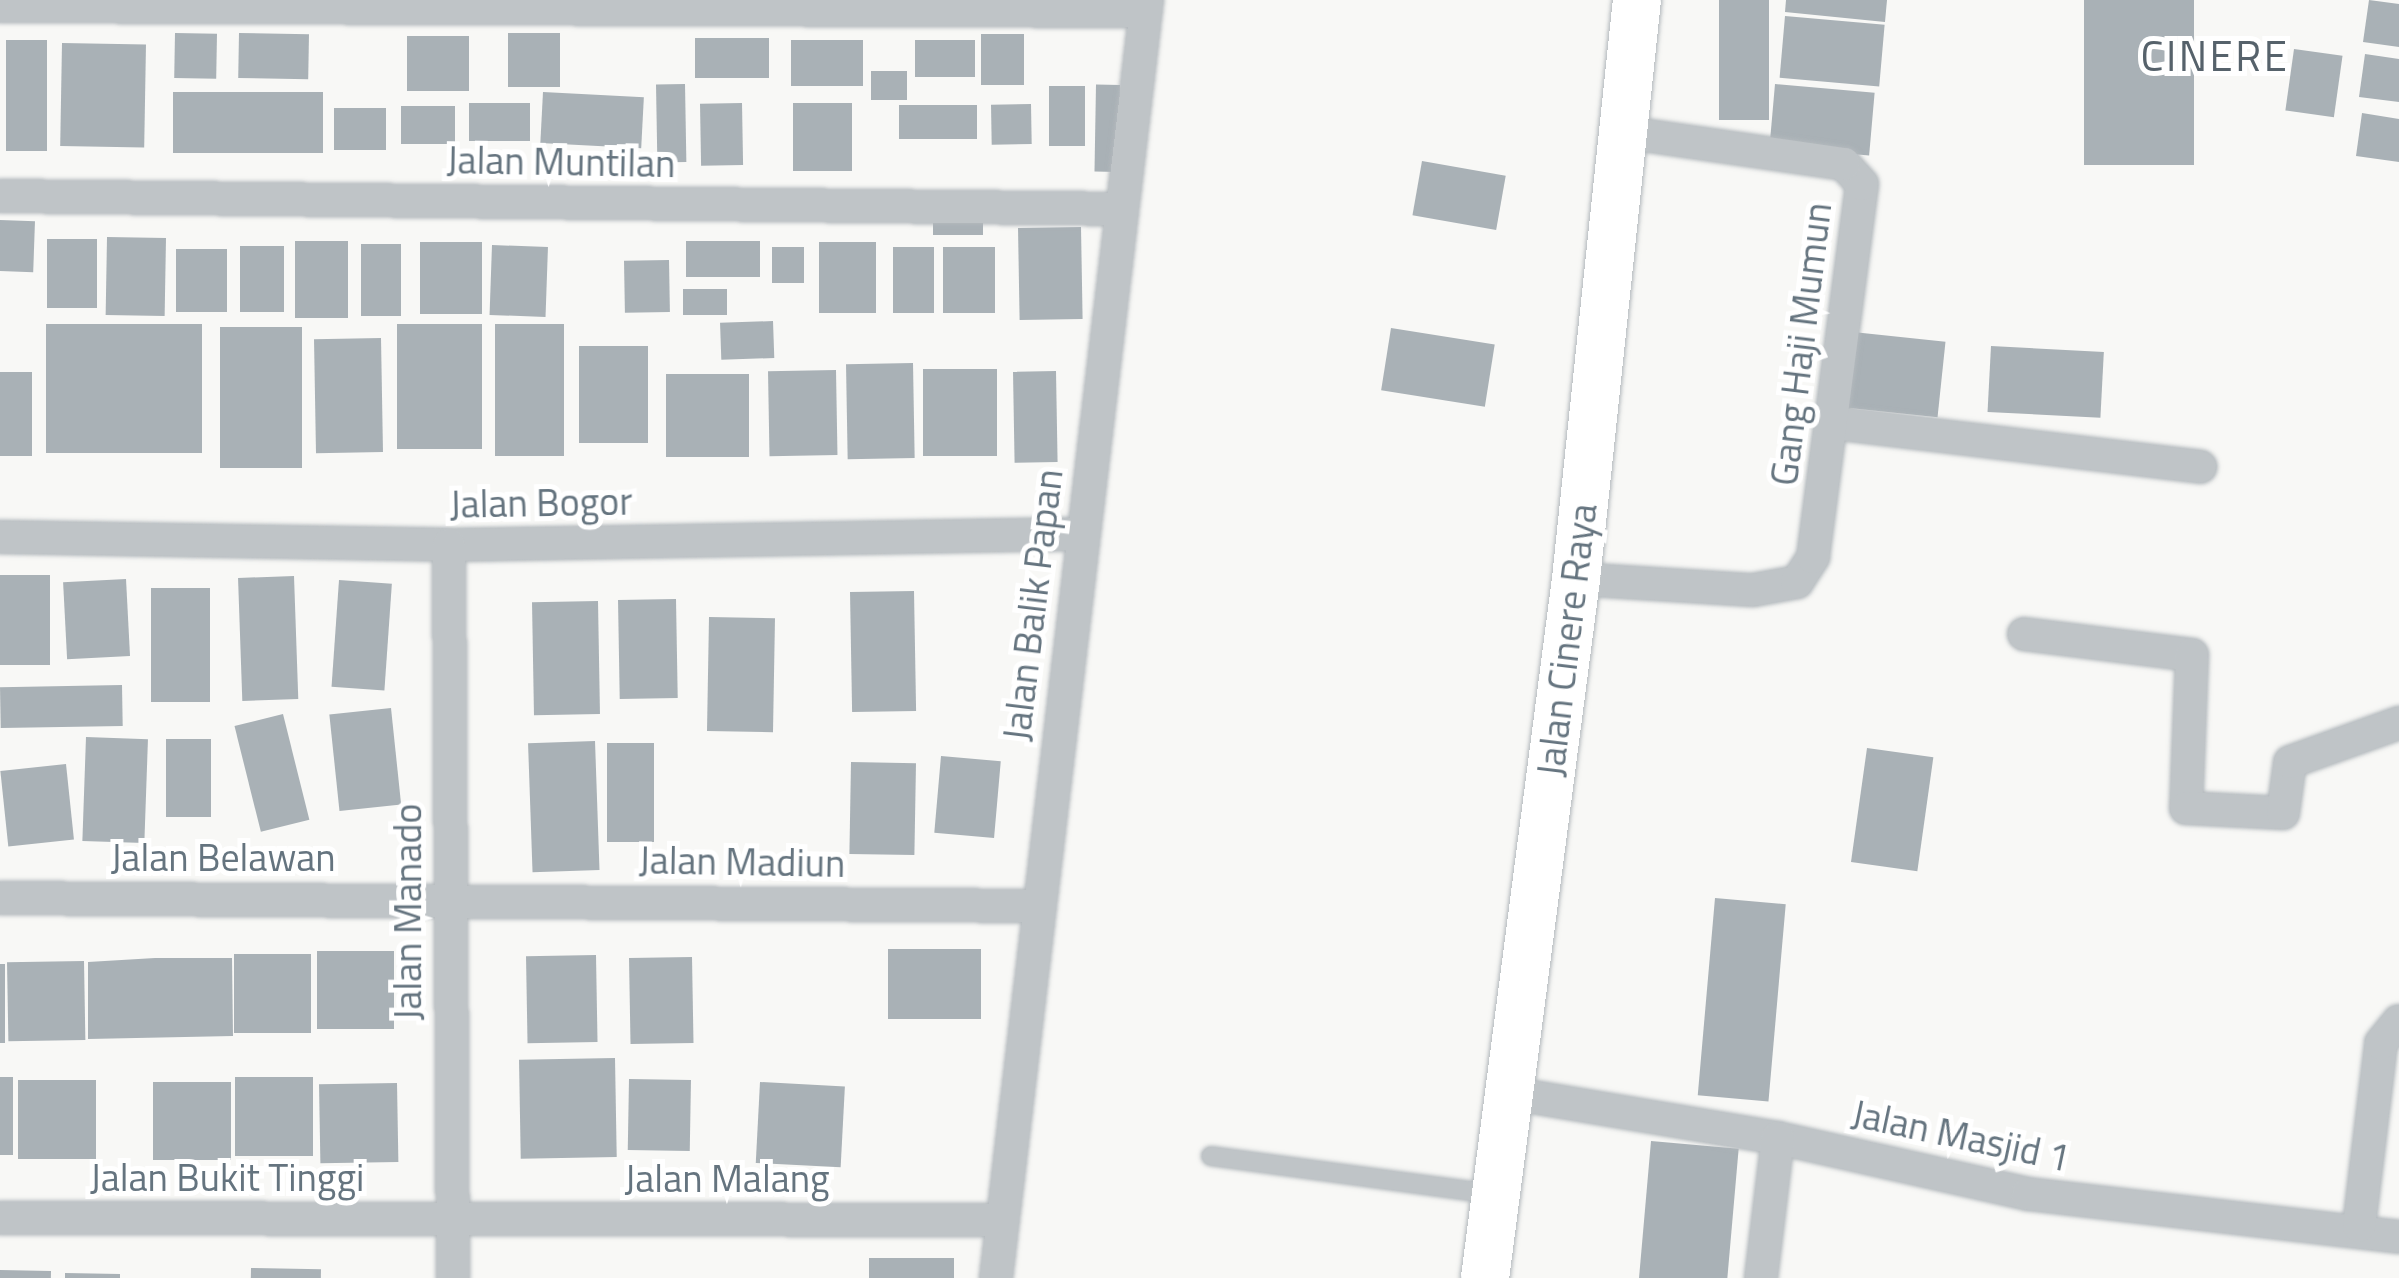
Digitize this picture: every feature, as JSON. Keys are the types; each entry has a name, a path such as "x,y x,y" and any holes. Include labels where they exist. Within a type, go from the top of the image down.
{"main road":[{"name":"Jalan Cinere Raya","path":"1485,1278 1587,580 1622,132 1637,0"}],"street":[{"path":"5,4 1146,6"},
{"name":"Jalan Balik Papan","path":"996,1278 1146,6"},
{"name":"Gang Haji Mumun","path":"1587,580 1754,590 1797,582 1813,557 1862,184 1855,171 1622,132"},
{"name":"Jalan Muntilan","path":"0,196 1122,209"},
{"path":"1833,423 2200,467"},
{"name":"Jalan Bogor","path":"0,537 449,545 1082,534"},
{"name":"Jalan Manado","path":"449,545 446,899 453,1278"},
{"path":"2024,634 2192,655 2186,808 2283,814 2290,762 2399,723"},
{"name":"Jalan Belawan","path":"0,898 446,899"},
{"name":"Jalan Madiun","path":"446,899 1037,906"},
{"path":"2359,1226 2381,1043 2399,1021"},
{"name":"Jalan Masjid 1","path":"1509,1094 1778,1138 2028,1194 2359,1226 2399,1237"},
{"path":"1761,1278 1778,1138"},
{"name":"Jalan Bukit Tinggi","path":"0,1218 453,1218"},
{"name":"Jalan Malang","path":"453,1218 1000,1220"}],"lane":[{"path":"1210,1156 1497,1194"}],"building":[{"path":"1719,0 1769,0 1769,120 1719,120"},
{"path":"1786,0 1887,0 1885,22 1785,12"},
{"path":"2084,0 2194,0 2194,165 2084,165"},
{"path":"2369,0 2399,4 2399,47 2363,42"},
{"path":"1785,16 1885,25 1879,86 1780,78"},
{"path":"175,33 217,34 216,79 174,78"},
{"path":"239,33 309,34 308,79 238,78"},
{"path":"508,33 560,33 560,87 508,87"},
{"path":"981,34 1024,34 1024,85 981,85"},
{"path":"407,36 469,36 469,91 407,91"},
{"path":"695,38 769,38 769,78 695,78"},
{"path":"6,40 47,40 47,151 6,151"},
{"path":"791,40 863,40 863,86 791,86"},
{"path":"915,40 975,40 975,77 915,77"},
{"path":"62,43 146,44 144,147 60,146"},
{"path":"2294,49 2343,56 2334,117 2285,110"},
{"path":"2365,54 2399,59 2399,102 2359,97"},
{"path":"871,71 907,71 907,100 871,100"},
{"path":"685,84 686,162 657,162 656,85"},
{"path":"1775,84 1875,93 1869,155 1770,147"},
{"path":"1096,85 1120,85 1118,172 1094,172"},
{"path":"1049,86 1085,86 1085,146 1049,146"},
{"path":"173,92 323,92 323,153 173,153"},
{"path":"543,92 644,97 641,148 540,143"},
{"path":"469,103 530,103 530,141 469,141"},
{"path":"742,103 743,165 701,166 700,104"},
{"path":"793,103 852,103 852,171 793,171"},
{"path":"1031,104 1032,144 992,145 991,105"},
{"path":"899,105 977,105 977,139 899,139"},
{"path":"401,106 455,106 455,144 401,144"},
{"path":"334,108 386,108 386,150 334,150"},
{"path":"2362,113 2399,119 2399,162 2356,156"},
{"path":"1422,161 1506,176 1496,230 1412,215"},
{"path":"933,213 983,213 983,235 933,235"},
{"path":"0,220 35,221 33,272 0,271"},
{"path":"1081,227 1083,319 1020,320 1018,228"},
{"path":"107,237 166,238 165,316 106,315"},
{"path":"47,239 97,239 97,308 47,308"},
{"path":"295,241 348,241 348,318 295,318"},
{"path":"686,241 760,241 760,277 686,277"},
{"path":"420,242 482,242 482,314 420,314"},
{"path":"819,242 876,242 876,313 819,313"},
{"path":"361,244 401,244 401,316 361,316"},
{"path":"492,245 548,247 546,317 490,315"},
{"path":"240,246 284,246 284,312 240,312"},
{"path":"772,247 804,247 804,283 772,283"},
{"path":"893,247 934,247 934,313 893,313"},
{"path":"943,247 995,247 995,313 943,313"},
{"path":"176,249 227,249 227,312 176,312"},
{"path":"669,260 670,312 625,313 624,261"},
{"path":"683,289 727,289 727,315 683,315"},
{"path":"773,321 774,358 721,360 720,323"},
{"path":"46,324 202,324 202,453 46,453"},
{"path":"397,324 482,324 482,449 397,449"},
{"path":"495,324 564,324 564,456 495,456"},
{"path":"220,327 302,327 302,468 220,468"},
{"path":"1391,328 1495,344 1485,407 1381,390"},
{"path":"1853,332 1945,342 1938,417 1845,408"},
{"path":"381,338 383,452 316,453 314,339"},
{"path":"579,346 648,346 648,443 579,443"},
{"path":"1991,346 2104,352 2100,418 1988,412"},
{"path":"913,363 915,458 848,459 846,364"},
{"path":"923,369 997,369 997,456 923,456"},
{"path":"836,370 837,455 769,456 768,371"},
{"path":"1056,371 1058,462 1015,463 1013,372"},
{"path":"0,372 32,372 32,456 0,456"},
{"path":"666,374 749,374 749,457 666,457"},
{"path":"0,575 50,575 50,665 0,665"},
{"path":"294,576 298,699 242,701 238,578"},
{"path":"126,579 130,656 67,659 63,582"},
{"path":"339,580 392,584 384,690 332,687"},
{"path":"151,588 210,588 210,702 151,702"},
{"path":"914,591 916,711 852,712 850,592"},
{"path":"676,599 678,698 620,699 618,600"},
{"path":"598,601 600,714 534,715 532,602"},
{"path":"709,617 775,618 773,732 707,731"},
{"path":"122,685 123,726 1,728 0,687"},
{"path":"391,708 401,804 339,811 329,714"},
{"path":"283,714 309,820 261,832 234,726"},
{"path":"86,737 148,739 144,843 82,841"},
{"path":"166,739 211,739 211,817 166,817"},
{"path":"595,741 600,870 533,872 528,743"},
{"path":"607,743 654,743 654,842 607,842"},
{"path":"1867,748 1933,757 1917,871 1851,862"},
{"path":"941,756 1001,761 994,838 934,833"},
{"path":"851,762 916,763 914,855 849,854"},
{"path":"66,764 74,840 8,846 0,771"},
{"path":"1715,898 1786,904 1768,1101 1698,1095"},
{"path":"888,949 981,949 981,1019 888,1019"},
{"path":"317,951 394,951 394,1029 317,1029"},
{"path":"234,954 311,954 311,1033 234,1033"},
{"path":"596,955 598,1042 528,1043 526,956"},
{"path":"692,957 694,1043 631,1044 629,958"},
{"path":"232,958 233,1036 88,1039 88,962"},
{"path":"84,961 85,1040 8,1041 7,962"},
{"path":"0,964 5,964 5,1043 0,1043"},
{"path":"615,1058 617,1157 521,1159 519,1060"},
{"path":"0,1077 13,1077 13,1155 0,1155"},
{"path":"235,1077 313,1077 313,1156 235,1156"},
{"path":"629,1079 691,1080 690,1151 628,1150"},
{"path":"18,1080 96,1080 96,1159 18,1159"},
{"path":"153,1082 231,1082 231,1160 153,1160"},
{"path":"760,1082 845,1086 841,1167 756,1163"},
{"path":"397,1083 398,1162 320,1163 319,1084"},
{"path":"1651,1141 1739,1149 1727,1278 1639,1278"},
{"path":"869,1258 954,1258 954,1278 869,1278"},
{"path":"251,1268 321,1269 321,1278 251,1278"},
{"path":"0,1270 51,1271 51,1278 0,1278"},
{"path":"65,1273 120,1274 120,1278 65,1278"}],"district":[{"name":"CINERE","path":"2215,55"}]}
